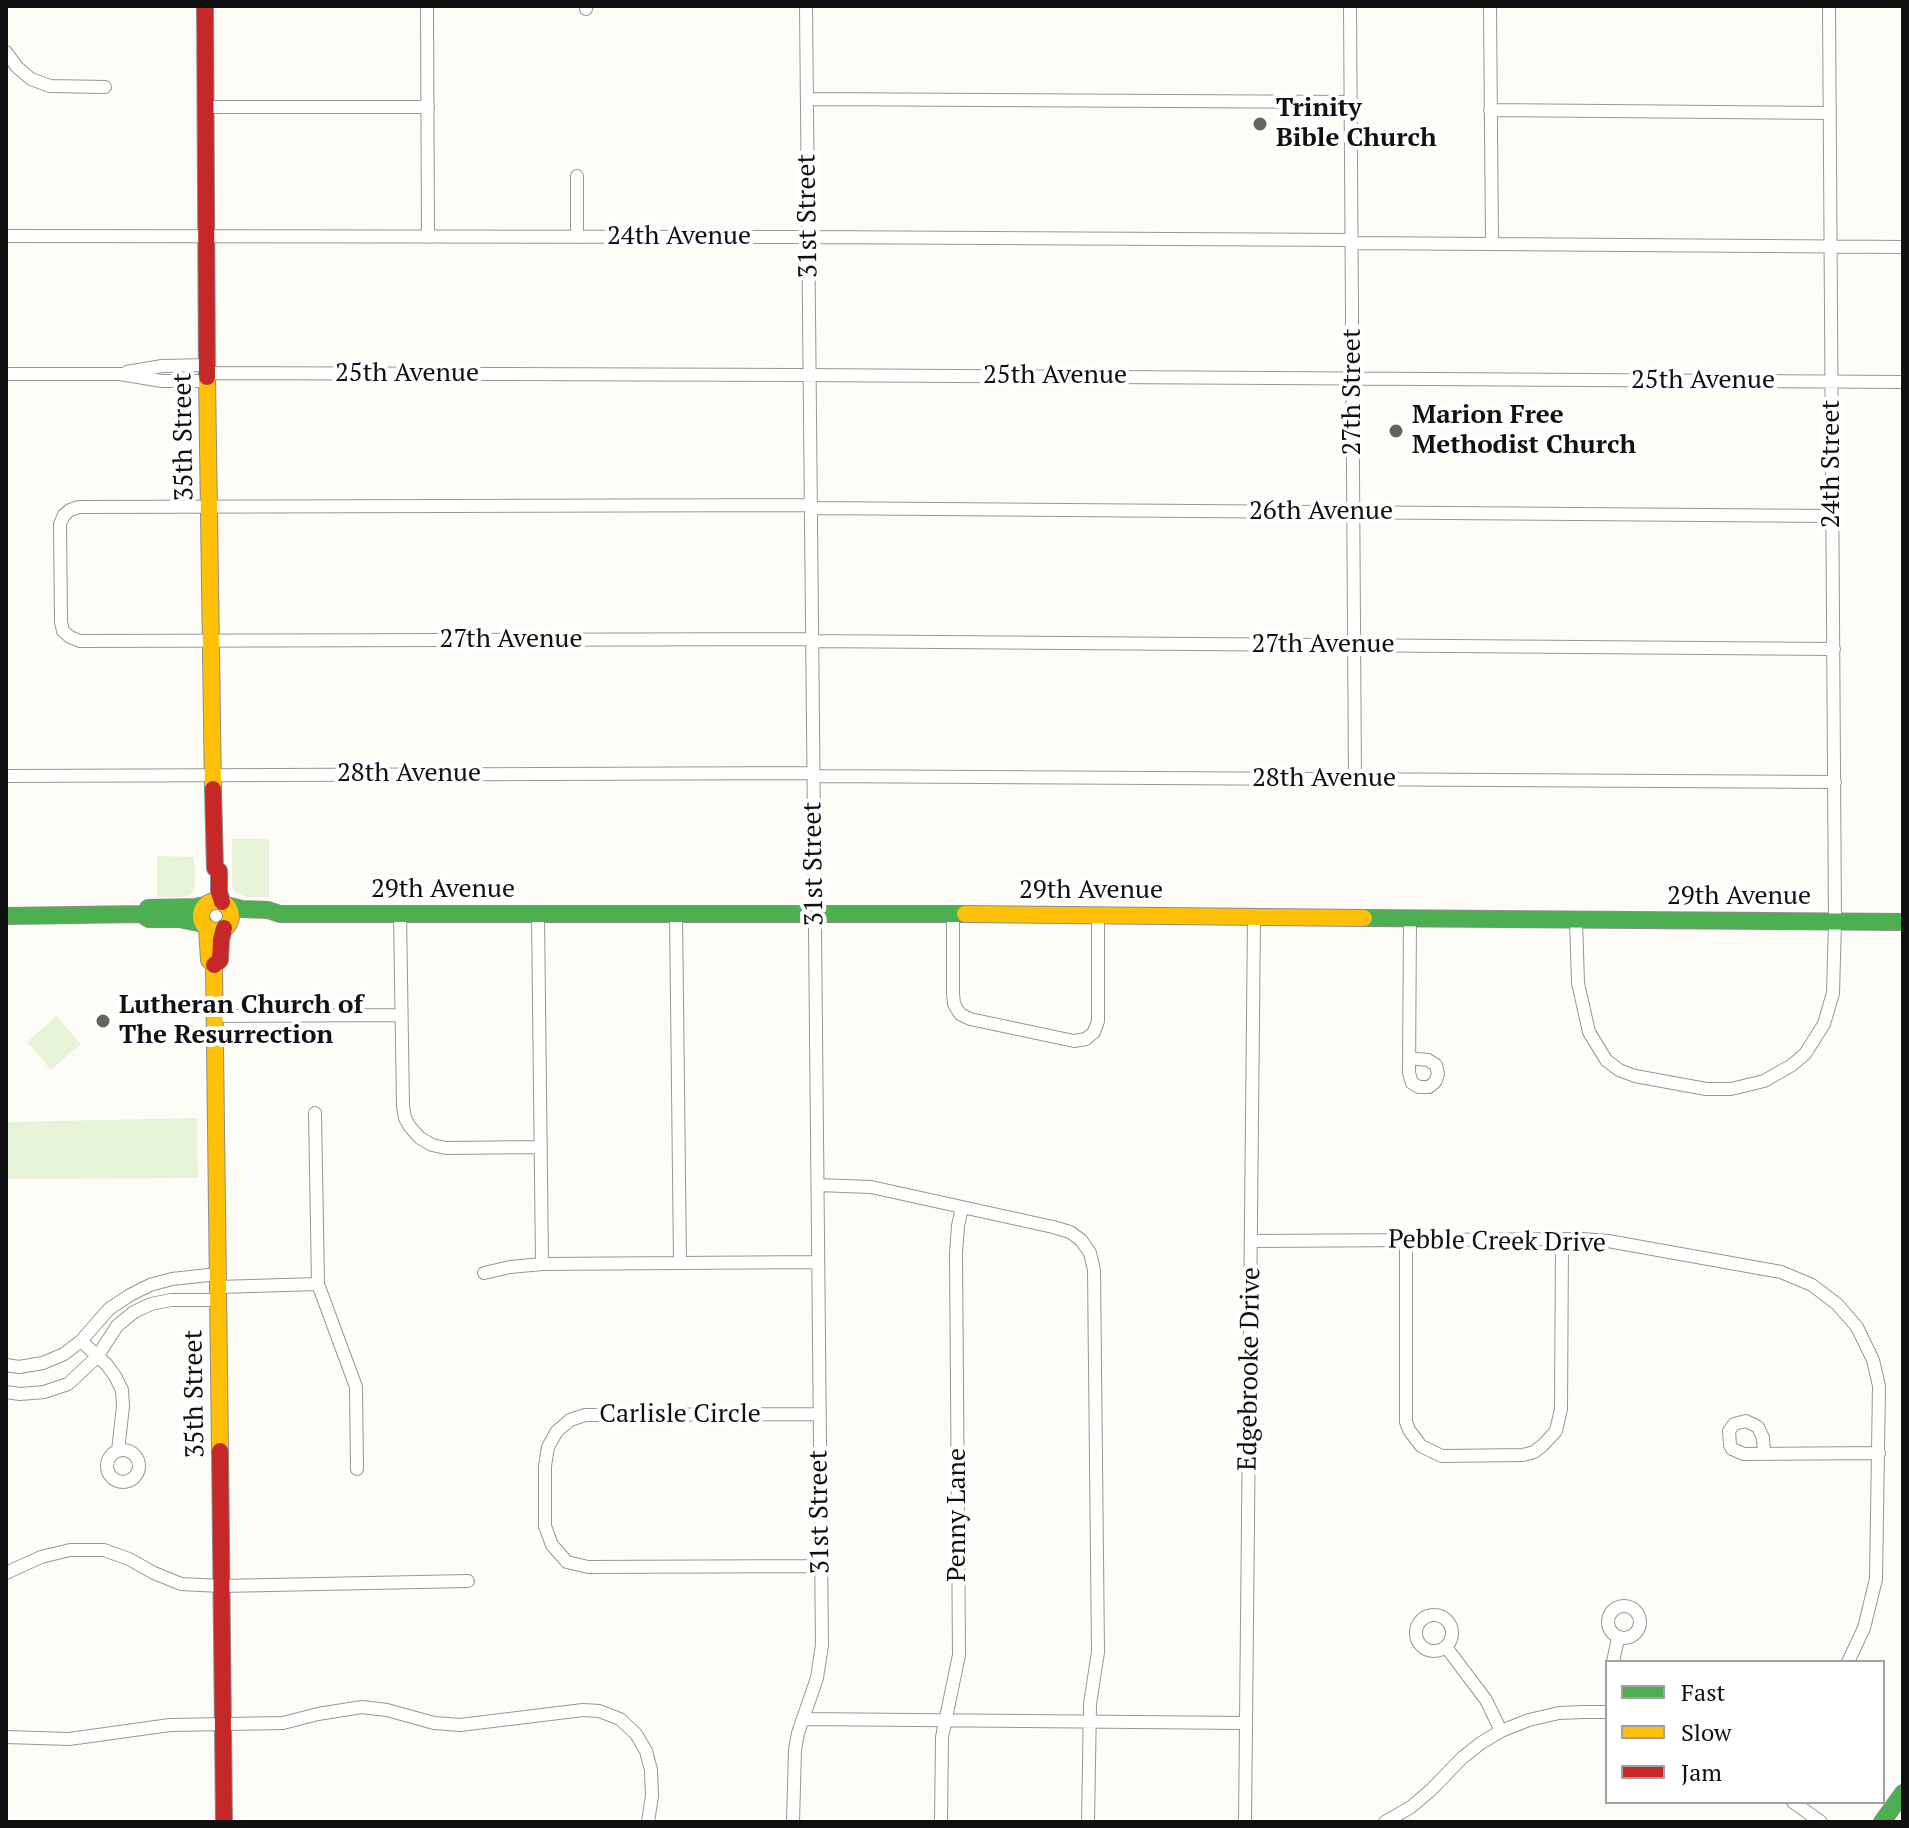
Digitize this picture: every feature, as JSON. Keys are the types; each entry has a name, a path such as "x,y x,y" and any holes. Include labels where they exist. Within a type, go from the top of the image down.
{"street":[{"name":"35th Street","path":"205,6 210,641 215,868 219,871 219,892 215,904"},
{"path":"427,6 428,237"},
{"name":"31st Street","path":"804,1719 820,1662 821,1566 806,6"},
{"name":"27th Street","path":"1350,6 1355,779"},
{"path":"1490,6 1492,244"},
{"name":"24th Street","path":"1576,920 1578,983 1589,1032 1606,1060 1619,1070 1635,1076 1706,1089 1731,1089 1764,1081 1792,1065 1805,1054 1824,1024 1835,981 1829,6"},
{"path":"6,52 31,79 50,86 105,87"},
{"path":"807,99 1351,102"},
{"path":"206,107 428,107"},
{"path":"1490,110 1830,113"},
{"path":"577,176 577,237"},
{"name":"24th Avenue","path":"6,236 808,237 1903,247"},
{"name":"25th Avenue","path":"6,374 120,374 162,366 207,373 1903,382"},
{"name":"27th Avenue","path":"209,507 79,507 64,515 60,524 63,631 80,641 812,640 1834,649"},
{"name":"26th Avenue","path":"209,507 810,507 1832,516"},
{"name":"28th Avenue","path":"6,776 813,774 1835,782"},
{"path":"215,904 230,914 216,926 201,912 215,904"},
{"name":"29th Avenue","path":"141,914 148,908 215,904 280,914 815,913 1903,922"},
{"path":"676,913 680,1263"},
{"name":"29th Avenue","path":"6,916 141,914 149,919 179,919 216,926 280,914"},
{"path":"400,914 403,1106 410,1127 432,1145 446,1148 541,1147"},
{"path":"538,914 542,1264"},
{"path":"953,914 953,993 954,1004 960,1014 970,1019 1074,1041 1086,1039 1094,1032 1098,1021 1098,915"},
{"name":"Edgebrooke Drive","path":"1245,1822 1254,917"},
{"path":"1409,1058 1410,919"},
{"name":"35th Street","path":"216,926 221,940 220,960 214,965 224,1822"},
{"path":"215,1016 401,1015"},
{"path":"315,1113 318,1284 356,1387 357,1469"},
{"path":"818,1185 871,1187 1070,1232 1081,1240 1090,1253 1094,1264 1098,1652 1090,1704 1088,1822"},
{"name":"Penny Lane","path":"941,1822 942,1737 959,1655 956,1253 962,1207"},
{"path":"1406,1240 1406,1422 1421,1446 1442,1456 1523,1455 1534,1452 1556,1431 1561,1409 1562,1240"},
{"name":"Pebble Creek Drive","path":"1251,1241 1608,1241 1781,1272 1812,1285 1837,1304 1861,1335 1879,1386 1876,1579 1864,1628 1849,1660"},
{"path":"484,1273 542,1264 818,1262"},
{"path":"6,1365 19,1367 43,1363 64,1354 81,1341 109,1309 140,1290 172,1279 218,1287 318,1284"},
{"path":"6,1392 44,1392 68,1384 97,1357 117,1326 134,1312 151,1304 218,1287"},
{"path":"81,1341 107,1365 122,1390 118,1451"},
{"name":"Carlisle Circle","path":"819,1414 585,1415 570,1420 557,1431 548,1447 545,1526 552,1545 567,1562 588,1567 821,1566"},
{"path":"1764,1454 1879,1453"},
{"path":"6,1573 55,1553 104,1550 181,1584 221,1586 468,1581"},
{"path":"1613,1660 1618,1638"},
{"path":"1446,1647 1486,1700 1501,1731"},
{"path":"6,1737 69,1739 146,1727 283,1723 362,1707 387,1710 434,1723 460,1725 583,1710 599,1711 620,1719 636,1734 646,1751 651,1770 652,1796 648,1822"},
{"path":"1385,1822 1411,1807 1462,1758 1501,1731 1559,1713 1605,1712"},
{"path":"793,1822 795,1750 804,1719 1245,1723"},
{"path":"1882,1822 1903,1793"},
{"path":"1796,1804 1821,1822"}],"green space":[{"path":"232,839 269,839 269,897 246,897 235,892 232,886"},
{"path":"157,856 194,857 193,892 188,896 157,897"},
{"path":"56,1016 81,1044 51,1070 27,1042"},
{"path":"197,1118 198,1178 6,1179 6,1122"}],"traffic: fast":[{"path":"148,908 205,905"},
{"path":"226,905 280,914 965,914"},
{"path":"6,916 141,914 149,919 179,919 204,924"},
{"path":"1364,918 1903,922"},
{"path":"1882,1822 1903,1793"}],"traffic: slow":[{"path":"207,377 213,789"},
{"path":"216,901 222,902 230,910 231,916 230,922 222,930 216,931 210,930 202,922 201,916 202,910 210,902 216,901"},
{"path":"965,914 1364,918"},
{"path":"207,928 209,960 214,965 220,1451"}],"traffic: jam":[{"path":"205,6 207,377"},
{"path":"213,789 215,868 219,871 222,902"},
{"path":"214,965 220,960 224,928"},
{"path":"220,1451 224,1822"}],"place":[{"name":"Trinity Bible Church","path":"1260,124"},
{"name":"Marion Free Methodist Church","path":"1396,431"},
{"name":"Lutheran Church of The Resurrection","path":"103,1021"}]}
